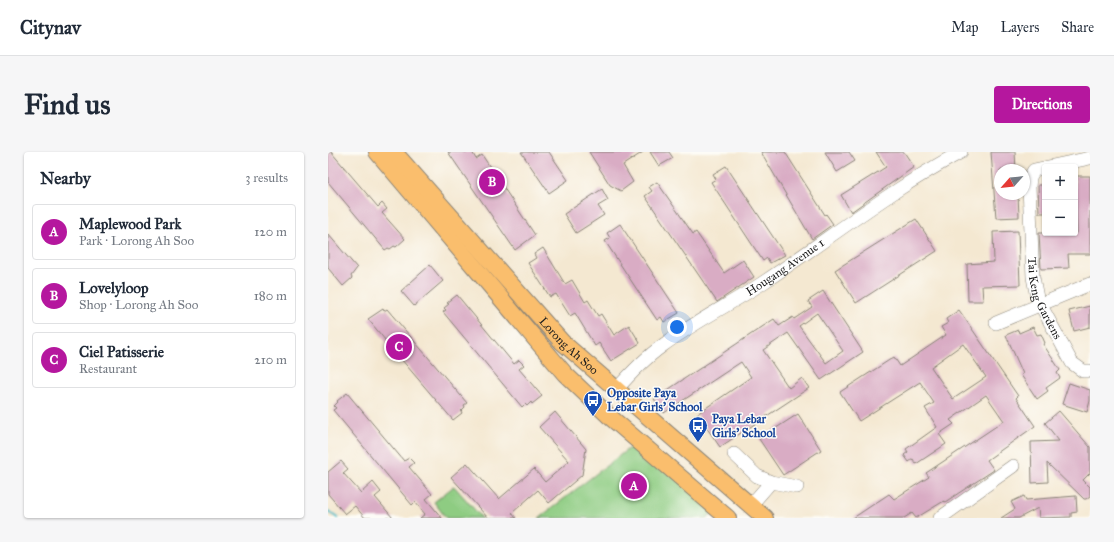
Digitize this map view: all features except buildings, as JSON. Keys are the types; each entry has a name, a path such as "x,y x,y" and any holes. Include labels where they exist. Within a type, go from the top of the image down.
{"main road":[{"name":"Lorong Ah Soo","path":"377,152 565,374 592,400 728,518"},
{"name":"Lorong Ah Soo","path":"394,152 562,342 765,518"},
{"path":"530,334 526,324 527,319 533,317 542,321"}],"street":[{"name":"Hougang Avenue 1","path":"616,390 639,365 661,346 764,282 848,223 934,166 961,152"},
{"name":"Tai Keng Gardens","path":"1090,158 1034,170 1031,175 1029,187 1033,277 1037,298 1072,363 1082,371 1090,371"},
{"path":"996,323 1090,284"},
{"path":"734,454 757,476 770,482 797,487"},
{"path":"940,518 1013,466"},
{"path":"751,505 770,482"}],"green space":[{"path":"637,442 716,510 707,518 539,518"},
{"path":"454,486 482,518 446,518 434,502"}],"waterway":[{"path":"328,511 338,518"}],"place":[{"name":"Lovelyloop","path":"492,182"},
{"name":"Ciel Patisserie","path":"399,347"},
{"name":"Opposite Paya Lebar Girls' School","path":"593,417"},
{"name":"Paya Lebar Girls' School","path":"698,443"},
{"name":"Maplewood Park","path":"634,486"}]}
